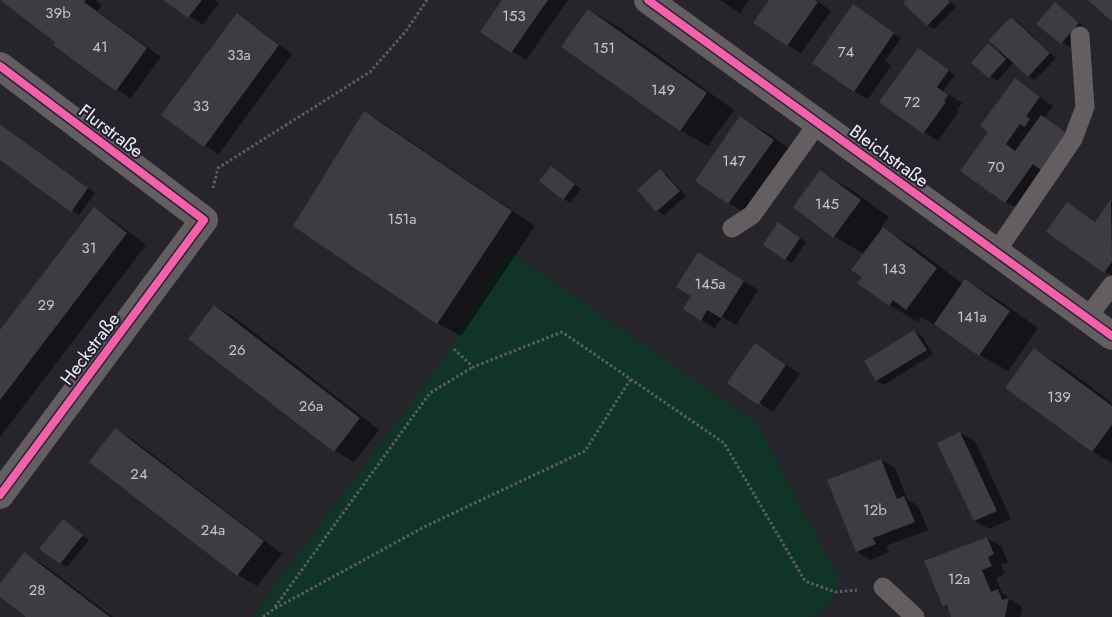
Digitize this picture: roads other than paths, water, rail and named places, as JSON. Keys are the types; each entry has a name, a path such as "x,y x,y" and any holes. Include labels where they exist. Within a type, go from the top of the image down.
{"street":[{"name":"Bleichstraße","path":"648,0 1112,336"},
{"name":"Flurstraße","path":"0,66 204,220"},
{"name":"Heckstraße","path":"0,495 204,220"}],"lane":[{"path":"996,252 1073,139 1085,108 1080,36"},
{"path":"732,228 752,215 818,123"},
{"path":"1087,318 1112,285"},
{"path":"883,587 915,617"}]}
